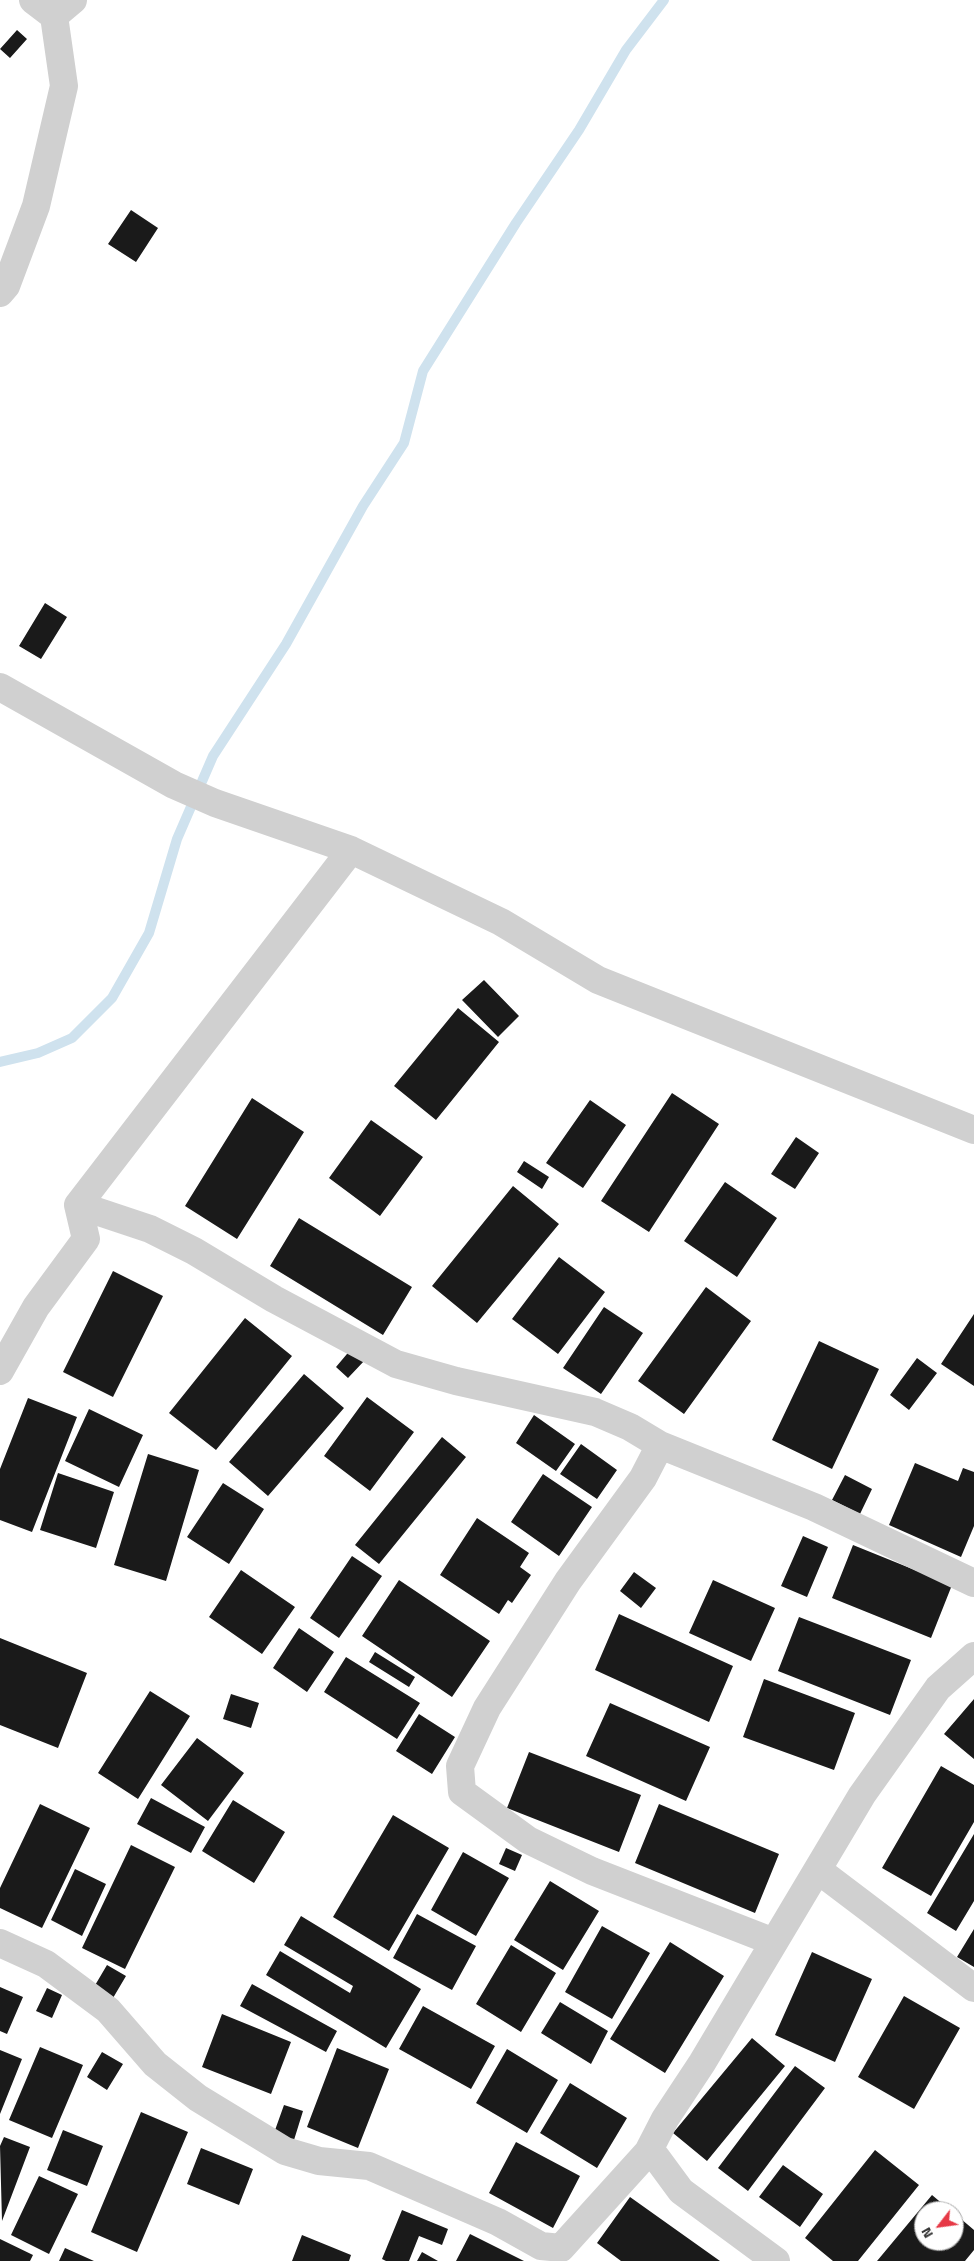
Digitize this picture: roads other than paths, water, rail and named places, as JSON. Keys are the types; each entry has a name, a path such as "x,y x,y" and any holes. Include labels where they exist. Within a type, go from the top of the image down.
{"street":[{"path":"0,293 6,286 36,206 64,86 53,5"},
{"path":"0,687 174,785 215,803 351,850 502,922 598,980 974,1130"},
{"path":"78,1205 351,850"},
{"path":"0,1371 36,1307 86,1238 78,1205"},
{"path":"78,1205 150,1229 194,1251 274,1299 396,1364 456,1381 595,1412 630,1427 660,1445 814,1507 974,1584"},
{"path":"660,1445 643,1478 568,1581 487,1708 460,1766 462,1792 528,1840 544,1848 592,1871 774,1942"},
{"path":"0,1943 46,1964 108,2010 155,2064 198,2098 285,2151 319,2161 369,2166 498,2222 541,2246 561,2248 648,2152 665,2119 702,2063 862,1795 938,1688 974,1656"},
{"path":"818,1870 974,1988"},
{"path":"648,2152 656,2157 681,2191 776,2261"}],"waterway":[{"path":"0,1062 38,1053 72,1038 112,998 149,933 177,839 213,756 286,644 363,506 404,443 423,371 516,223 579,130 626,50 664,0"}]}
